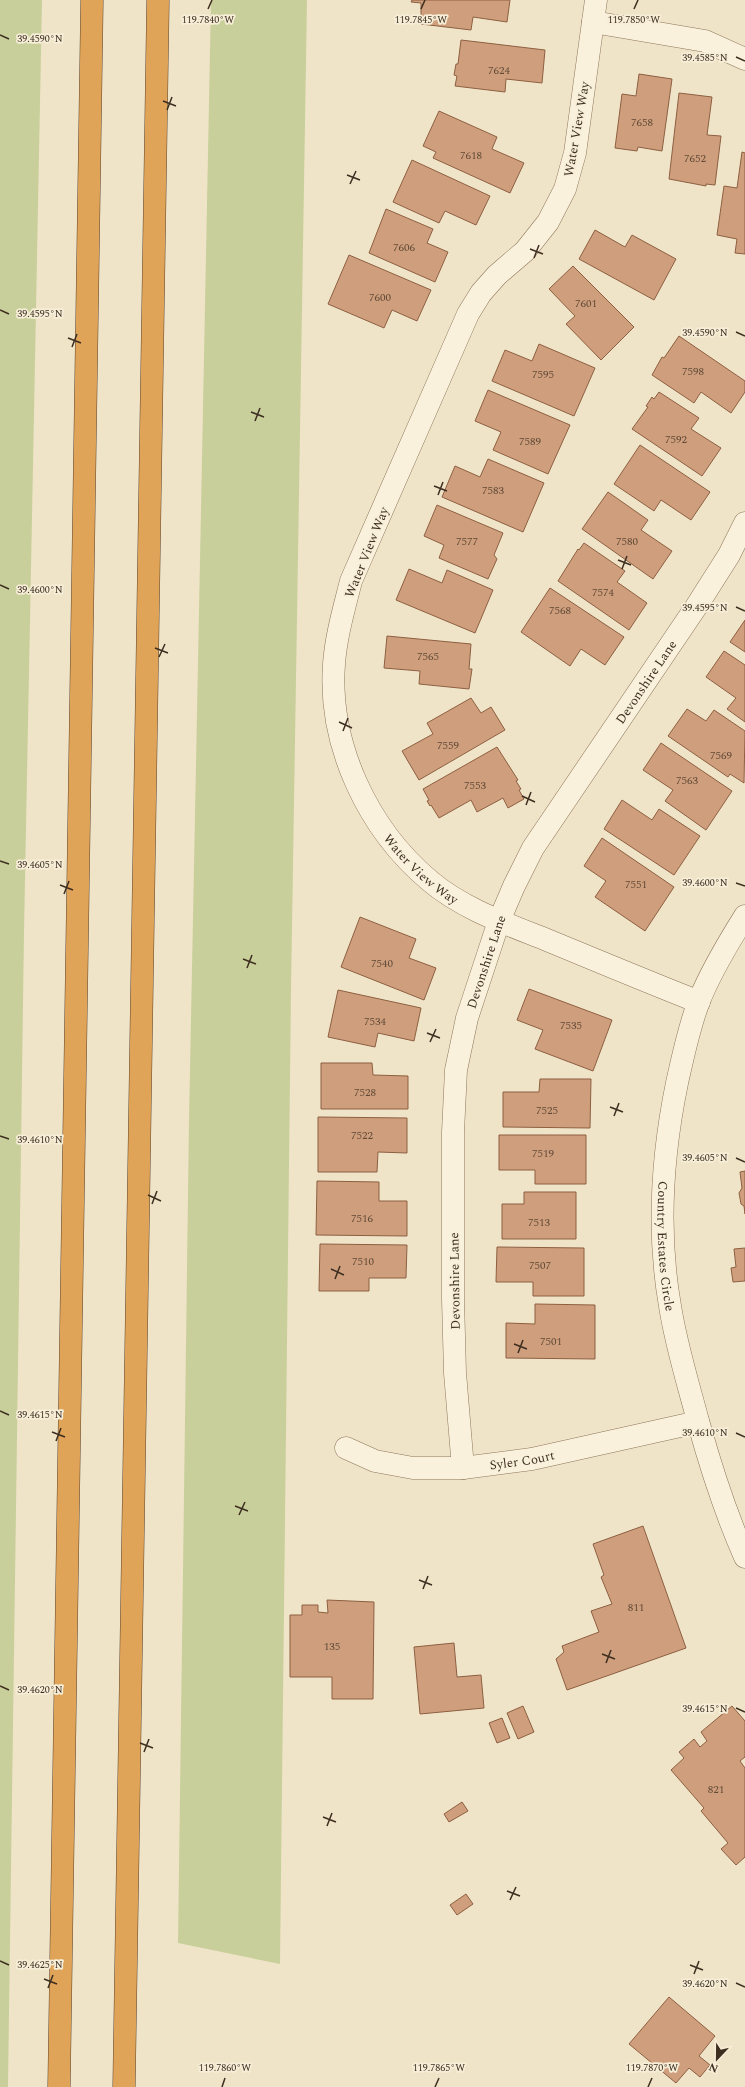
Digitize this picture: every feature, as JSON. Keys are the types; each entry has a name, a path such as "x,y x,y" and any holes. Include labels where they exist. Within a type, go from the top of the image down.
{"highway":[{"path":"59,2087 92,0"},
{"path":"124,2087 158,0"}],"street":[{"name":"Water View Way","path":"596,0 574,153 565,189 548,222 525,251 497,274 481,293 468,314 351,581 340,624 334,665 336,711 343,750 360,794 382,828 403,854 430,881 464,904 499,921 699,1002"},
{"path":"593,22 705,41 745,60"},
{"name":"Devonshire Lane","path":"463,1468 455,1373 453,1299 453,1132 456,1070 467,1018 499,921 514,886 534,848 696,607 729,555 745,523"},
{"name":"Country Estates Circle","path":"745,916 719,959 699,1002 683,1054 670,1118 664,1180 662,1239 670,1306 680,1356 727,1518 745,1557"},
{"name":"Syler Court","path":"346,1448 375,1461 413,1468 463,1468 532,1459 698,1422"}],"green space":[{"path":"0,0 42,0 24,932 8,2087 0,2087"},
{"path":"211,0 307,0 291,989 280,1964 178,1943 189,1120"}],"building":[{"path":"412,0 510,0 507,22 473,17 471,30 421,24 421,3 411,2"},
{"path":"461,40 545,50 542,83 506,79 505,92 455,86 457,76 454,75 456,64 458,64"},
{"path":"639,74 672,79 662,151 638,147 637,151 615,148 622,94 636,96"},
{"path":"679,93 712,97 707,135 721,136 715,185 706,184 706,186 669,179"},
{"path":"439,111 497,137 492,149 524,163 510,193 433,158 436,152 423,146"},
{"path":"742,152 745,153 745,254 735,253 737,239 717,235 724,186 737,188"},
{"path":"412,160 490,196 476,225 445,211 439,223 393,202"},
{"path":"386,209 433,229 427,243 448,252 435,282 369,253"},
{"path":"595,230 625,247 632,235 676,259 654,300 579,259"},
{"path":"349,255 431,290 417,321 392,310 384,328 328,304"},
{"path":"573,266 634,327 601,360 566,324 575,316 549,289"},
{"path":"679,336 745,381 745,392 731,413 701,392 694,403 652,375 662,357 664,358"},
{"path":"539,344 595,368 574,416 492,381 505,350 532,361"},
{"path":"488,390 570,425 548,474 493,450 501,432 475,421"},
{"path":"659,392 699,418 691,429 721,448 702,476 632,429 648,407 646,406 652,397 654,399"},
{"path":"640,445 710,492 691,520 661,500 654,511 614,484"},
{"path":"488,459 544,483 523,532 442,497 455,466 480,477"},
{"path":"608,492 648,520 641,530 672,551 653,579 582,529"},
{"path":"437,505 503,533 494,555 497,559 488,579 439,558 444,545 424,536"},
{"path":"584,543 625,571 617,582 647,603 629,630 558,581 578,549 579,550"},
{"path":"409,569 442,583 447,570 493,590 475,633 396,600"},
{"path":"550,588 624,637 605,665 581,649 570,666 521,632"},
{"path":"745,620 745,652 730,642"},
{"path":"387,636 471,644 469,669 472,669 469,689 419,684 420,671 384,668"},
{"path":"724,651 745,665 745,722 727,709 736,698 706,677"},
{"path":"471,698 481,713 491,707 505,730 419,780 402,751 433,734 427,723"},
{"path":"687,709 706,721 714,710 745,731 744,783 730,774 728,777 668,736"},
{"path":"661,743 732,791 706,830 665,801 673,790 643,770"},
{"path":"497,747 518,780 516,781 521,789 519,790 524,799 508,808 503,798 477,812 471,800 439,818 427,801 429,800 423,789"},
{"path":"622,800 652,820 659,809 700,836 674,875 604,829"},
{"path":"602,838 674,887 645,931 595,897 606,881 584,866"},
{"path":"360,917 416,939 409,958 436,968 424,1000 341,967"},
{"path":"529,989 612,1020 593,1071 535,1049 543,1030 517,1020"},
{"path":"338,990 421,1008 414,1041 378,1033 375,1047 328,1037"},
{"path":"321,1063 372,1063 373,1075 408,1076 408,1109 321,1109"},
{"path":"540,1079 591,1079 590,1128 503,1127 503,1092 539,1092"},
{"path":"318,1117 407,1118 407,1153 378,1152 377,1172 318,1172"},
{"path":"499,1135 586,1135 586,1184 535,1184 535,1170 499,1170"},
{"path":"745,1171 745,1214 744,1206 741,1204 739,1193 742,1188 740,1172"},
{"path":"317,1181 379,1182 379,1201 407,1201 407,1236 316,1235"},
{"path":"524,1192 576,1192 576,1239 502,1239 502,1204 524,1204"},
{"path":"320,1244 407,1245 406,1278 369,1278 369,1291 319,1291"},
{"path":"497,1247 584,1248 584,1296 533,1296 533,1282 496,1282"},
{"path":"745,1248 745,1281 733,1282 731,1268 736,1267 734,1249"},
{"path":"535,1304 595,1305 595,1359 506,1358 506,1323 535,1324"},
{"path":"643,1526 686,1648 567,1690 556,1659 564,1652 562,1646 599,1632 591,1611 612,1604 601,1577 604,1575 593,1544"},
{"path":"327,1600 374,1602 373,1699 332,1699 332,1677 290,1677 290,1615 302,1615 302,1605 318,1605 318,1612 328,1613"},
{"path":"454,1643 457,1677 481,1675 484,1708 420,1714 414,1647"},
{"path":"523,1706 534,1732 518,1739 507,1713"},
{"path":"732,1706 745,1721 745,1757 740,1761 745,1768 745,1857 736,1865 721,1849 728,1843 701,1811 704,1808 671,1770 684,1758 679,1752 694,1739 700,1747 707,1741 701,1732"},
{"path":"502,1718 510,1738 497,1743 489,1723"},
{"path":"462,1802 468,1811 449,1822 444,1814"},
{"path":"466,1894 473,1904 457,1915 450,1905"},
{"path":"669,1997 715,2036 699,2056 710,2065 700,2077 689,2068 676,2083 629,2044"}]}
